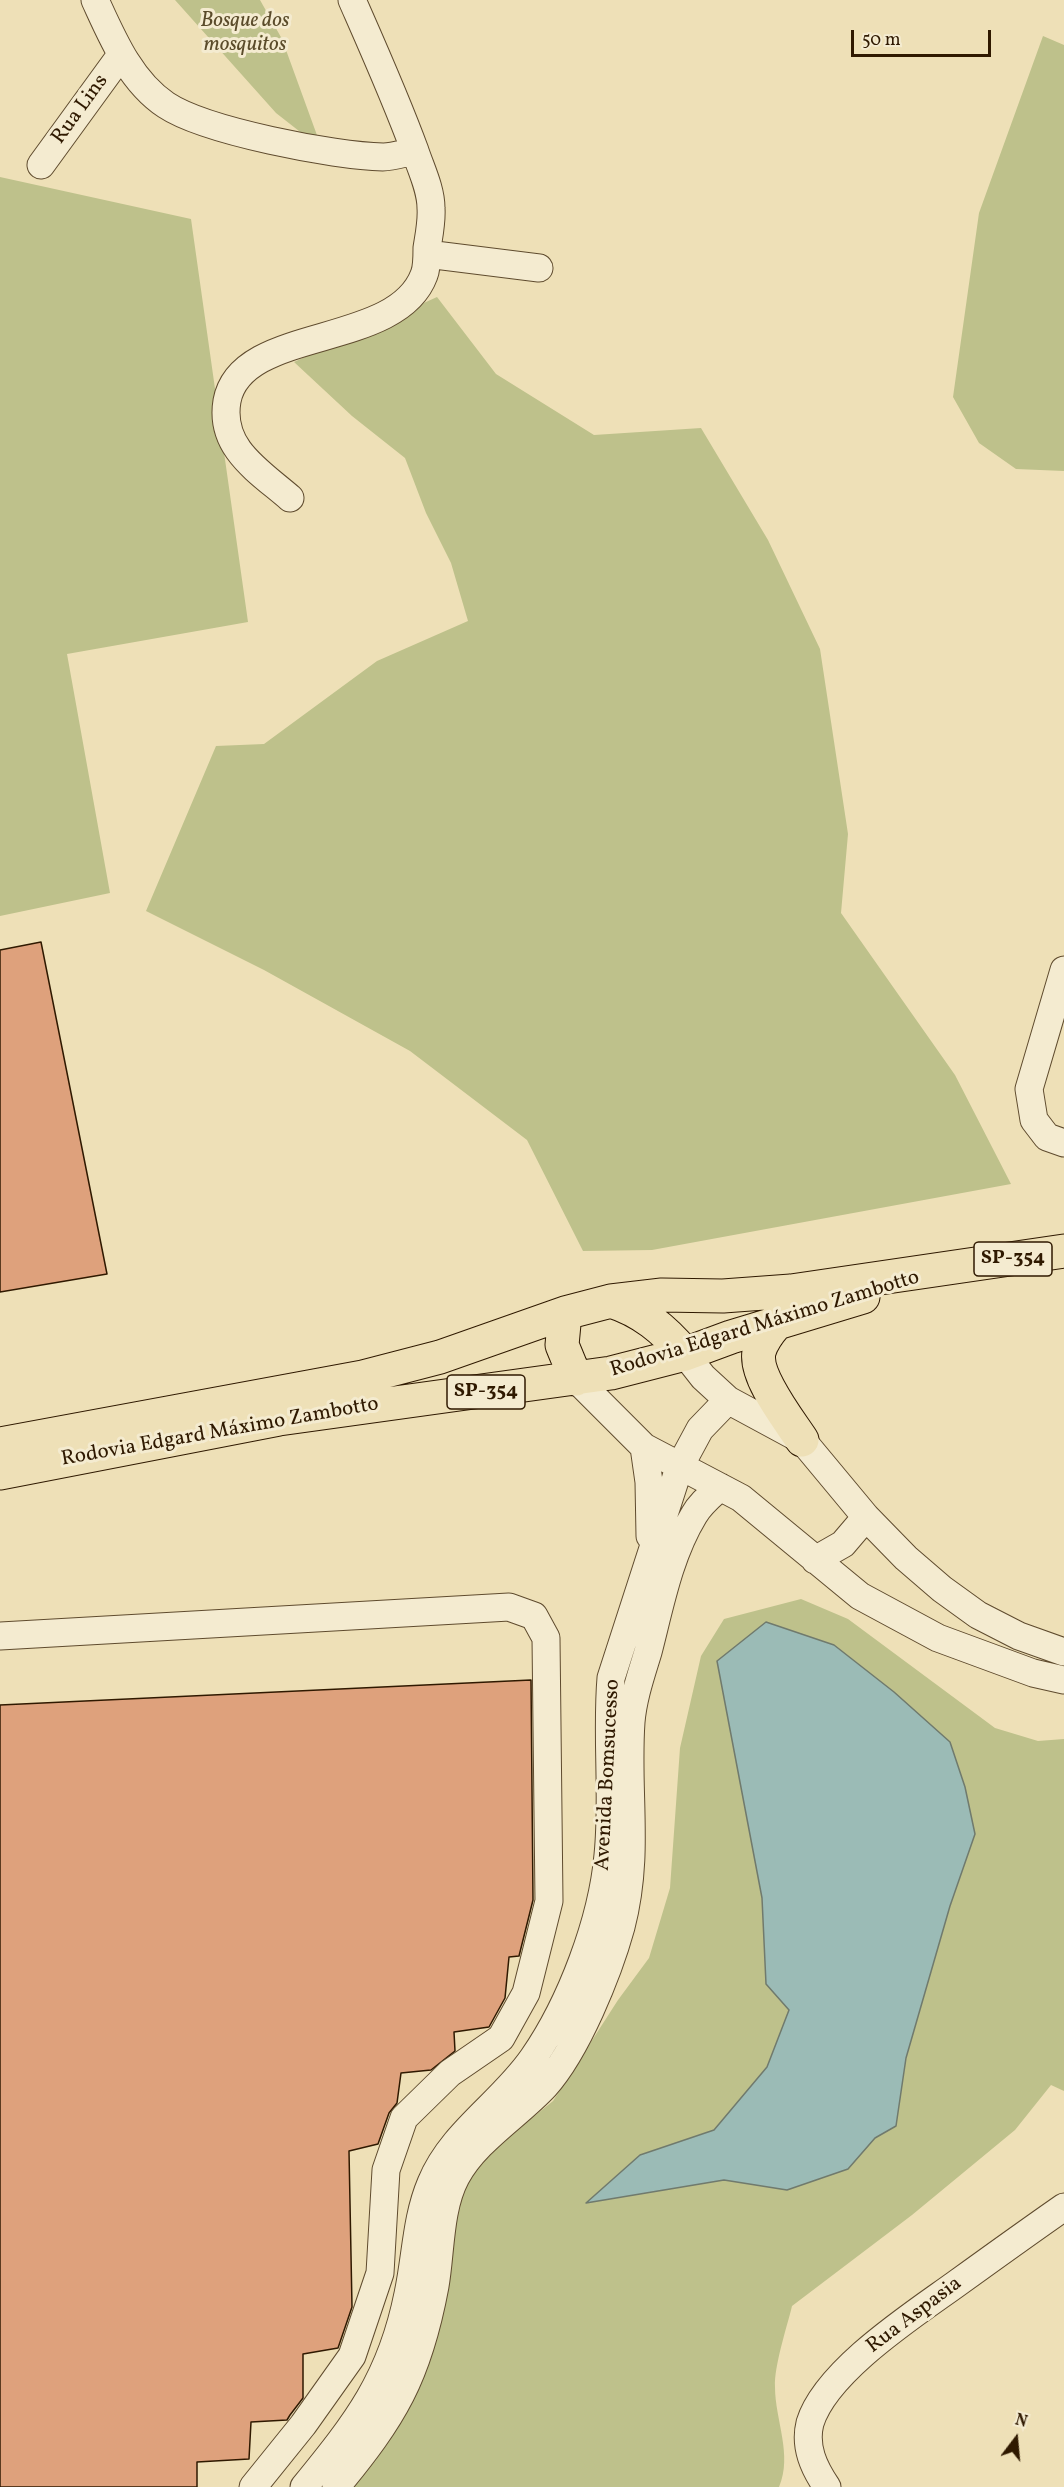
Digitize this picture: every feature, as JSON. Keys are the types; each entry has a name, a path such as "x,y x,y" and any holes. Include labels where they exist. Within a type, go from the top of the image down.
{"main road":[{"name":"Rodovia Edgard Máximo Zambotto","path":"0,1444 363,1377 440,1357 565,1313 611,1300 663,1294 759,1294 1064,1251"},
{"name":"Rodovia Edgard Máximo Zambotto","path":"0,1473 279,1419 576,1379 643,1366 962,1267"},
{"path":"611,1300 631,1307 649,1318 686,1354"},
{"path":"565,1313 562,1345 576,1379"},
{"path":"776,1324 763,1341 759,1364 773,1395 802,1440"}],"street":[{"path":"95,0 121,55 166,105 202,121 303,146 386,157 414,150"},
{"path":"290,498 243,458 230,440 225,412 229,392 241,371 274,354 386,315 409,299 424,275 427,254 431,206 398,103 352,0"},
{"name":"Rua Lins","path":"41,165 121,55"},
{"path":"427,254 539,268"},
{"path":"1058,1136 1034,1120 1029,1089 1064,970"},
{"path":"686,1354 703,1377 728,1400 802,1440 866,1517 906,1558 942,1590 978,1615 1019,1636 1064,1652"},
{"path":"576,1379 644,1447 679,1468 720,1487 766,1517 860,1596 938,1638 1023,1669 1064,1680"},
{"name":"Avenida Bomsucesso","path":"304,2487 350,2432 377,2389 394,2348 408,2294 420,2218 430,2185 442,2160 463,2133 513,2085 534,2057 555,2021 593,1931 608,1854 608,1711 611,1678 634,1600 679,1468 700,1429 728,1400"},
{"path":"644,1447 651,1505 649,1561"},
{"name":"Avenida Bomsucesso","path":"336,2487 384,2426 403,2394 418,2359 427,2326 445,2216 455,2179 467,2161 527,2104 561,2065 598,1989 621,1928 633,1852 631,1723 664,1588 692,1517 700,1505 720,1487"},
{"path":"815,1560 843,1544 866,1517"},
{"path":"0,1636 509,1607 534,1616 546,1638 549,1900 526,1993 501,2038 450,2073 404,2118 386,2170 380,2273 352,2356 303,2425 253,2487"},
{"name":"Rua Aspasia","path":"827,2487 810,2458 808,2440 810,2425 822,2398 875,2342 1064,2207"}],"green space":[{"name":"Bosque dos mosquitos","path":"175,0 260,0 282,39 322,149 276,113"},
{"path":"1043,36 1064,45 1064,471 1016,469 979,443 953,397 979,213"},
{"path":"0,177 191,219 248,622 67,654 110,893 0,916"},
{"path":"437,297 496,374 594,435 701,428 768,540 820,649 848,834 841,913 955,1075 1011,1184 652,1250 583,1251 527,1140 410,1051 264,970 146,911 216,746 264,744 377,661 468,621 451,563 426,513 405,458 352,416 294,362"},
{"path":"801,1599 848,1619 995,1728 1038,1741 1064,1739 1064,2091 1051,2085 1015,2130 912,2215 792,2306 775,2378 784,2450 783,2475 779,2487 347,2487 452,2246 464,2185 496,2147 553,2101 618,2000 649,1958 670,1888 680,1748 701,1656 724,1619"}],"water":[{"path":"766,1622 834,1645 894,1692 950,1742 965,1787 975,1834 950,1906 906,2058 896,2126 875,2138 848,2169 787,2190 724,2180 586,2203 640,2155 714,2130 767,2067 789,2010 766,1984 762,1898 717,1661"}],"building":[{"path":"41,942 107,1274 0,1292 0,950"},
{"path":"531,1680 533,1900 519,1956 509,1957 505,1998 489,2027 454,2032 455,2051 431,2070 401,2073 397,2103 389,2113 378,2144 349,2151 352,2307 338,2348 303,2354 303,2398 287,2420 251,2422 249,2459 197,2462 197,2487 0,2487 0,1705"}]}
